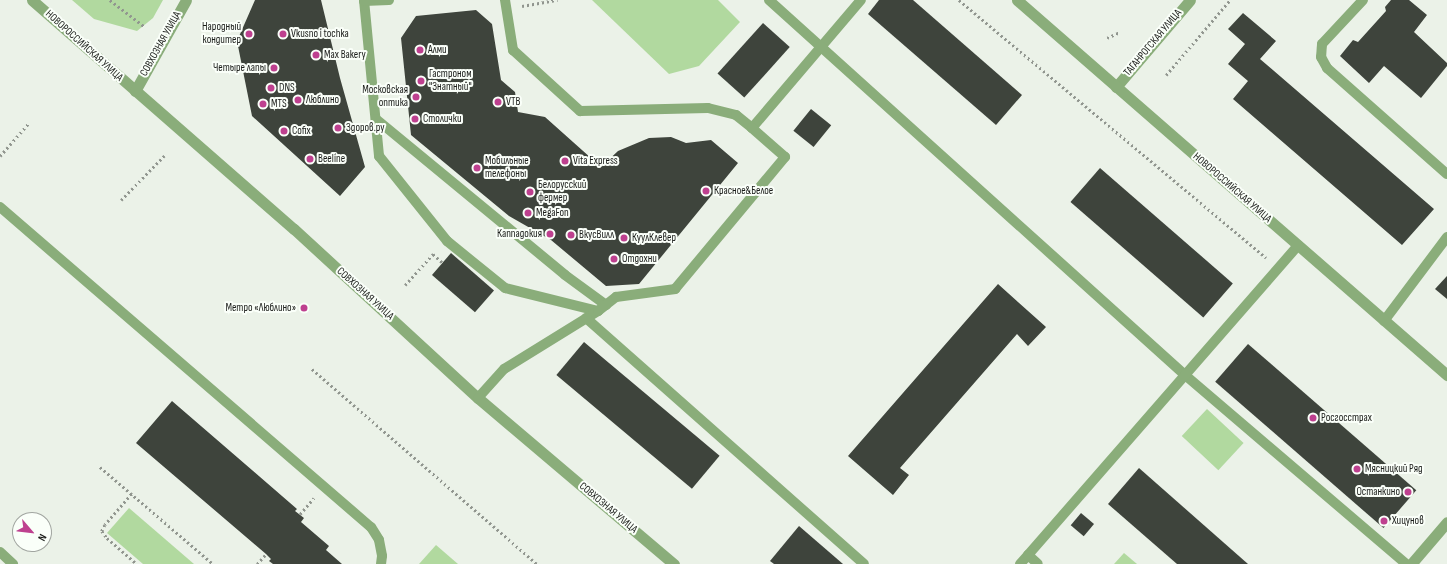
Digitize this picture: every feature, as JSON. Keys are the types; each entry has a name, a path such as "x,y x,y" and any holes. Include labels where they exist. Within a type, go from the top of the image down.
{"street":[{"name":"НОВОРОССИЙСКАЯ УЛИЦА","path":"32,0 135,92"},
{"name":"СОВХОЗНАЯ УЛИЦА","path":"186,0 135,92 299,234 478,398 674,564"},
{"name":"НОВОРОССИЙСКАЯ УЛИЦА","path":"1017,0 1447,375"},
{"name":"ТАГАНРОГСКАЯ УЛИЦА","path":"1116,87 1190,0"},
{"path":"1411,564 1447,522"}],"lane":[{"path":"388,0 364,1 379,156 447,241 505,288 602,308"},
{"path":"769,0 1185,375 1406,564"},
{"path":"752,128 822,48 860,0"},
{"path":"1363,0 1322,44 1321,57 1327,68 1447,174"},
{"path":"478,398 504,369 616,298 675,289 785,157 736,115 708,108 580,111 513,50 506,4"},
{"path":"376,119 559,270 602,308"},
{"path":"0,207 371,527 379,540 382,556 381,564"},
{"path":"1384,321 1447,237"},
{"path":"1020,564 1298,245"},
{"path":"586,318 864,564"},
{"path":"0,552 13,564"},
{"path":"1028,555 1038,564"}],"path":[{"path":"110,0 145,27"},
{"path":"506,4 557,0"},
{"path":"959,0 1278,268"},
{"path":"1166,75 1230,0"},
{"path":"1107,38 1120,32"},
{"path":"0,156 28,124"},
{"path":"121,200 164,156"},
{"path":"405,285 433,254 443,263"},
{"path":"312,369 537,564"},
{"path":"100,466 213,564"},
{"path":"300,514 324,486"},
{"path":"132,494 102,531 107,538 137,564"},
{"path":"257,564 266,554"}],"green space":[{"path":"72,0 163,0 153,18 137,31 94,19"},
{"path":"592,0 718,0 740,22 699,66 669,74"},
{"path":"1207,409 1244,443 1218,470 1182,436"},
{"path":"129,508 194,564 143,564 107,533"},
{"path":"436,545 458,564 419,564"},
{"path":"1124,553 1137,564 1114,564"}],"building":[{"name":"Люблино","path":"255,0 321,0 340,78 365,167 340,196 252,116 237,41"},
{"path":"879,0 913,0 1022,95 996,125 868,14"},
{"path":"1391,0 1409,0 1427,15 1414,32 1447,63 1447,66 1421,98 1384,66 1369,83 1340,56 1353,40 1358,42 1386,11 1385,7"},
{"path":"476,10 492,24 501,80 515,92 518,112 545,117 601,167 618,151 649,138 671,137 686,143 711,140 738,163 639,284 606,286 551,240 509,216 411,135 401,38 416,16"},
{"path":"1243,13 1276,41 1260,59 1434,209 1402,245 1233,99 1248,81 1228,64 1245,44 1228,29"},
{"path":"763,23 790,47 744,98 717,74"},
{"path":"811,109 831,125 814,147 793,131"},
{"path":"1100,168 1233,283 1203,317 1070,202"},
{"path":"451,253 494,290 475,312 432,275"},
{"path":"1447,276 1447,299 1435,289"},
{"path":"998,284 1046,327 1028,346 1017,334 900,468 909,475 893,495 848,456"},
{"path":"584,342 720,456 692,489 556,375"},
{"path":"1248,344 1416,490 1383,528 1215,382"},
{"path":"172,401 297,509 295,511 304,518 301,522 329,546 326,550 342,564 273,564 269,561 271,559 266,554 136,443"},
{"path":"1139,468 1248,564 1177,564 1108,504"},
{"path":"1081,513 1094,524 1084,536 1071,525"},
{"path":"799,526 843,564 774,564 770,561"}],"place":[{"name":"Народный кондитер","path":"249,34"},
{"name":"Vkusno i tochka","path":"283,34"},
{"name":"Алми","path":"420,50"},
{"name":"Max Bakery","path":"316,55"},
{"name":"Четыре лапы","path":"274,68"},
{"name":"Гастроном \"Знатный\"","path":"421,81"},
{"name":"DNS","path":"271,88"},
{"name":"Московская оптика","path":"416,97"},
{"name":"Люблино","path":"298,100"},
{"name":"VTB","path":"498,102"},
{"name":"MTS","path":"263,104"},
{"name":"Столички","path":"415,119"},
{"name":"Здоров.ру","path":"338,128"},
{"name":"Cofix","path":"284,131"},
{"name":"Beeline","path":"310,159"},
{"name":"Vita Express","path":"565,161"},
{"name":"Мобильные телефоны","path":"477,168"},
{"name":"Красное&Белое","path":"706,191"},
{"name":"Белорусский фермер","path":"530,192"},
{"name":"MegaFon","path":"528,213"},
{"name":"Каппадокия","path":"550,234"},
{"name":"ВкусВилл","path":"571,235"},
{"name":"КуулКлевер","path":"624,238"},
{"name":"Отдохни","path":"614,259"},
{"name":"Метро «Люблино»","path":"304,308"},
{"name":"Росгосстрах","path":"1313,418"},
{"name":"Мясницкий Ряд","path":"1357,469"},
{"name":"Останкино","path":"1408,492"},
{"name":"Хицунов","path":"1384,521"}]}
